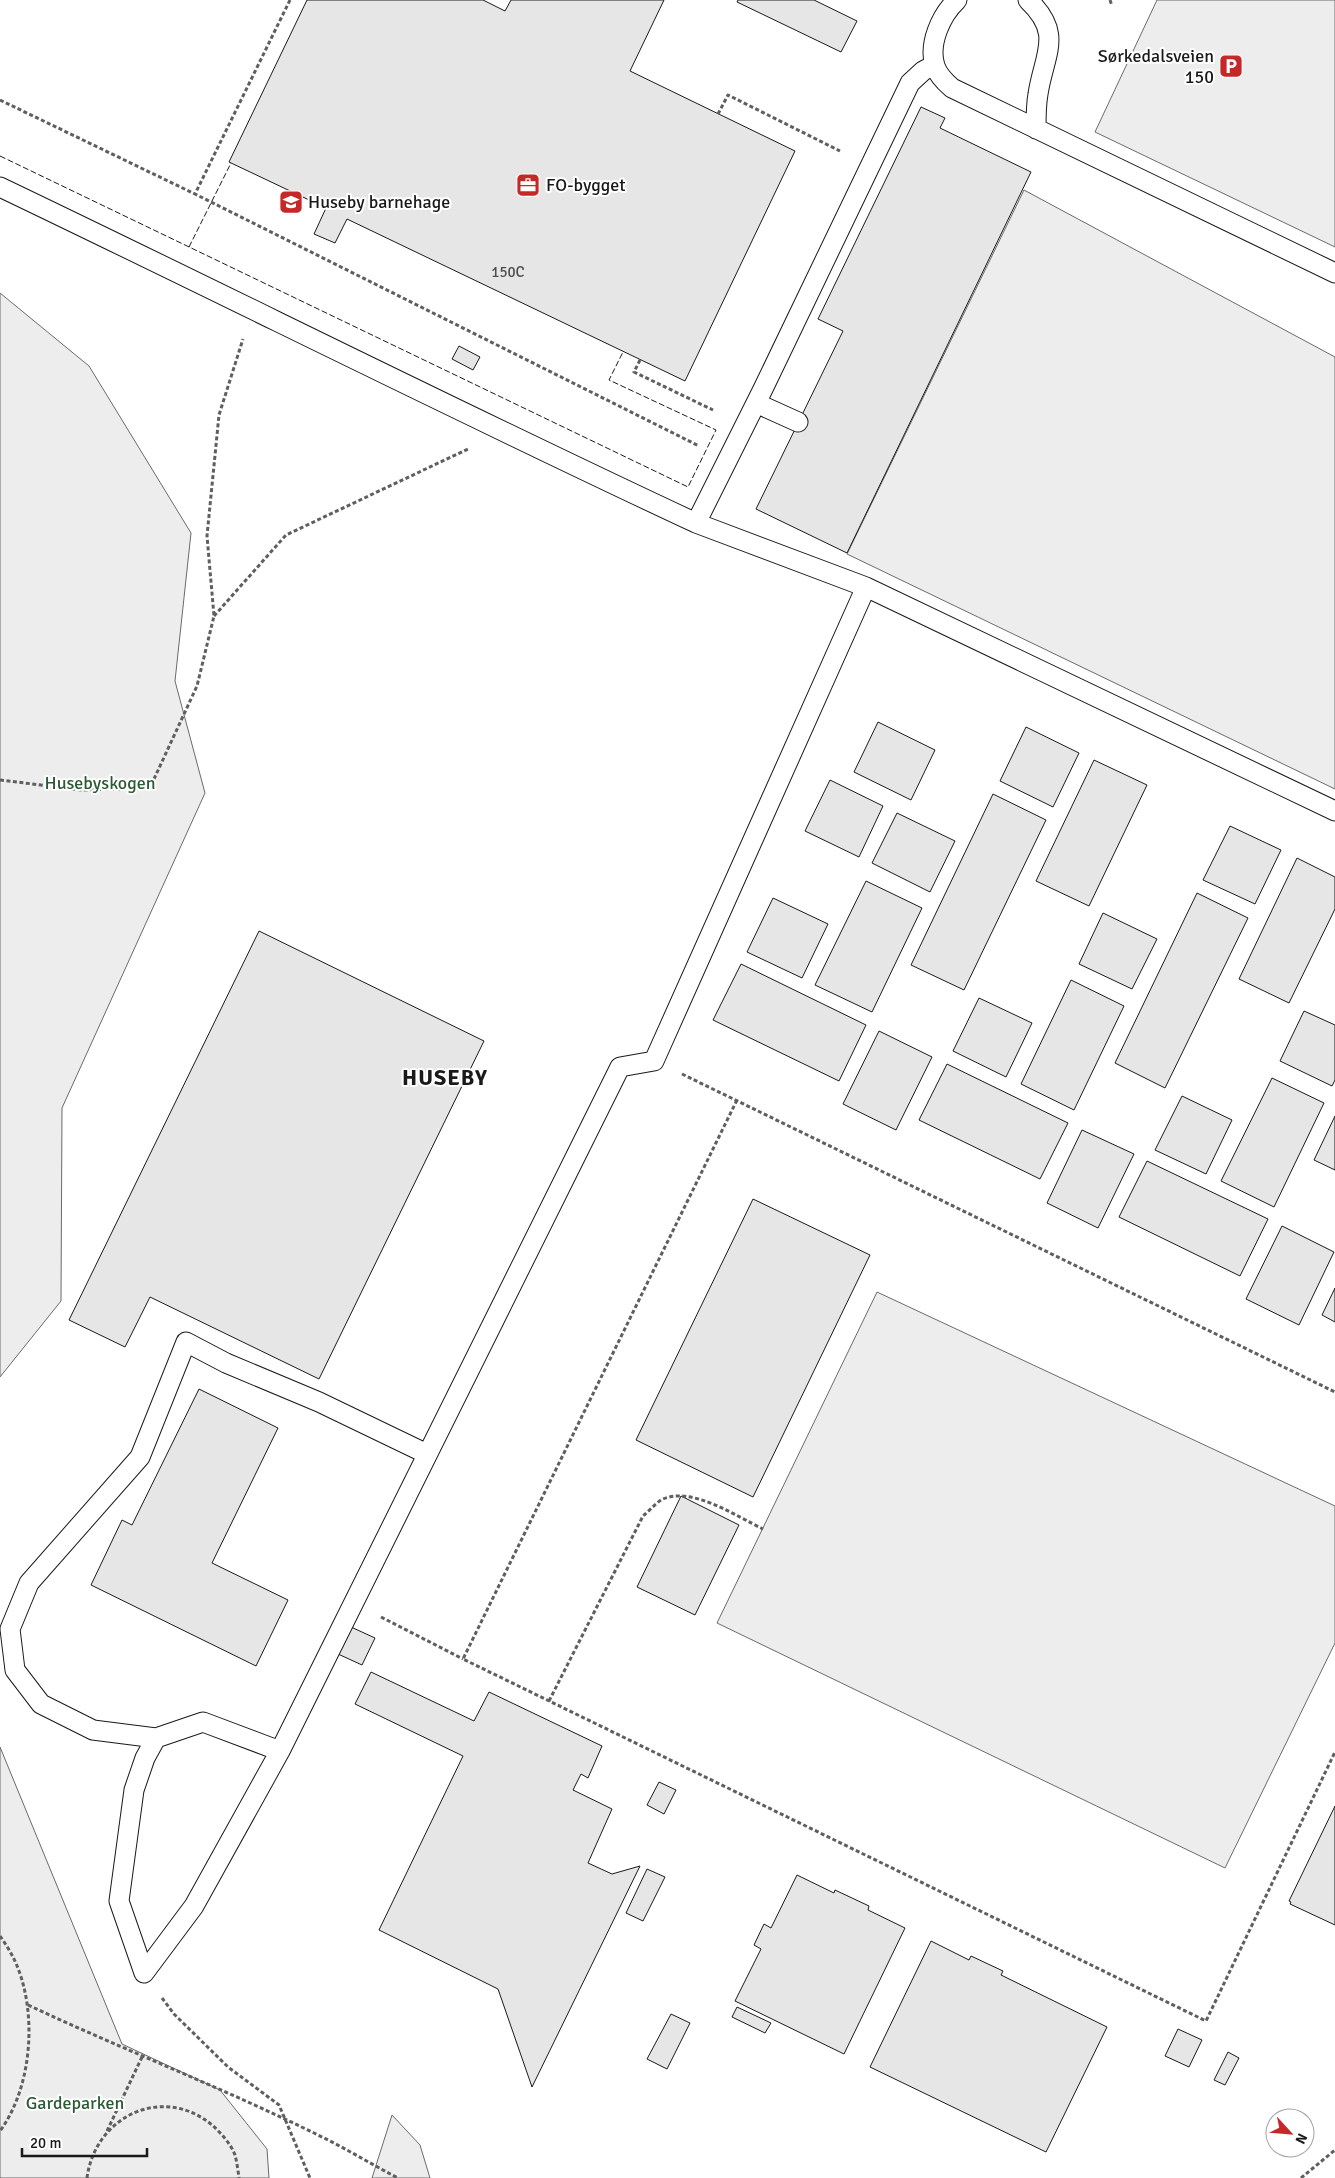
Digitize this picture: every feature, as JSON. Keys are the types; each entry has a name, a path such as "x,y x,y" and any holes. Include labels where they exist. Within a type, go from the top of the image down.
{"lane":[{"path":"957,0 947,10 938,28 934,47 934,65 941,78 952,88 1335,273"},
{"path":"1028,0 1044,19 1049,38 1049,54 1038,92 1036,129"},
{"path":"696,523 760,396 910,83 923,71 934,65"},
{"path":"0,187 252,308 502,432 696,523 866,587 1335,811"},
{"path":"760,396 798,422"},
{"path":"144,1973 194,1906 280,1751 620,1067 654,1061 866,587"},
{"path":"280,1751 203,1722 156,1738 93,1730 41,1704 15,1670 10,1629 29,1583 140,1457 186,1342 226,1362 319,1402 427,1454"},
{"path":"144,1973 119,1902 134,1790 145,1758 156,1738"}],"path":[{"path":"195,194 290,0"},
{"path":"1110,0 1112,6"},
{"path":"718,114 728,95 840,150"},
{"path":"0,100 195,194 727,459"},
{"path":"0,780 82,790 121,789 154,779 197,686 214,616 207,536 219,416 252,308"},
{"path":"640,360 634,372 713,410"},
{"path":"214,616 286,535 502,432"},
{"path":"654,1061 1335,1392"},
{"path":"463,1659 736,1100"},
{"path":"549,1700 644,1516 660,1500 679,1496 700,1499 763,1529"},
{"path":"353,1603 463,1659 1206,2021 1335,1752"},
{"path":"0,1936 14,1960 28,2005 29,2046 22,2086 6,2123 0,2131"},
{"path":"144,1973 174,2014 228,2067 279,2104 310,2178"},
{"path":"28,2005 287,2120 398,2178"},
{"path":"88,2178 93,2153 106,2133 142,2057"},
{"path":"106,2133 125,2116 150,2107 176,2107 201,2116 221,2133 235,2155 239,2178"},
{"path":"1300,2178 1335,2150"}],"shaded area":[{"name":"Sørkedalsveien 150","path":"1157,0 1335,0 1335,247 1095,132"},
{"path":"1024,190 1335,357 1335,789 847,554"},
{"name":"Husebyskogen","path":"0,293 89,366 191,533 175,681 205,793 62,1108 61,1301 0,1377"},
{"path":"877,1292 1335,1506 1335,1643 1225,1868 717,1623"},
{"name":"Gardeparken","path":"0,1747 122,2044 220,2090 267,2149 269,2178 0,2178"},
{"path":"392,2115 420,2145 430,2178 372,2178"}],"building":[{"name":"FO-bygget","path":"307,0 483,0 505,11 511,0 664,0 630,71 795,151 685,381 347,219 335,243 314,234 326,208 229,162"},
{"path":"738,0 814,0 857,21 841,52 737,2"},
{"path":"921,107 945,118 940,128 1031,172 847,553 756,509 843,331 818,319"},
{"path":"459,346 480,357 473,370 452,359"},
{"path":"878,722 935,750 911,800 854,772"},
{"path":"1026,727 1079,753 1053,807 1000,781"},
{"path":"1094,760 1147,785 1089,906 1036,881"},
{"path":"830,780 883,806 859,857 805,831"},
{"path":"993,794 1046,820 964,990 911,965"},
{"path":"897,813 955,841 930,892 872,863"},
{"path":"1230,826 1281,850 1255,904 1203,880"},
{"path":"1297,858 1335,877 1335,909 1289,1003 1239,979"},
{"path":"866,881 922,908 872,1012 815,985"},
{"path":"1197,893 1248,918 1165,1088 1115,1063"},
{"path":"773,898 828,924 802,978 747,952"},
{"path":"1103,913 1157,939 1132,989 1079,964"},
{"path":"259,931 484,1041 319,1379 150,1297 125,1347 69,1320"},
{"path":"741,964 866,1025 839,1081 713,1020"},
{"path":"1071,980 1124,1006 1074,1110 1021,1084"},
{"path":"979,998 1032,1023 1006,1077 953,1051"},
{"path":"1304,1011 1335,1025 1335,1080 1332,1086 1280,1061"},
{"path":"879,1031 932,1057 896,1130 843,1104"},
{"path":"947,1064 1068,1123 1040,1179 919,1120"},
{"path":"1272,1078 1324,1103 1274,1207 1221,1181"},
{"path":"1182,1096 1232,1120 1206,1174 1155,1150"},
{"path":"1335,1116 1335,1170 1314,1160"},
{"path":"1082,1130 1134,1154 1098,1228 1047,1203"},
{"path":"1147,1161 1268,1219 1240,1276 1119,1217"},
{"path":"753,1199 870,1255 753,1497 636,1440"},
{"path":"1282,1226 1334,1252 1299,1325 1246,1299"},
{"path":"1335,1288 1335,1322 1322,1315"},
{"path":"199,1389 278,1428 212,1563 288,1600 256,1666 91,1585 122,1520 132,1525"},
{"path":"681,1496 739,1525 695,1615 637,1587"},
{"path":"351,1627 375,1638 362,1665 338,1654"},
{"path":"371,1672 474,1721 489,1692 602,1746 588,1778 581,1774 573,1790 612,1809 588,1863 612,1874 640,1866 532,2087 498,1989 379,1930 463,1756 355,1704"},
{"path":"659,1782 676,1790 664,1814 647,1805"},
{"path":"1335,1806 1335,1925 1290,1904 1291,1902 1289,1901"},
{"path":"647,1869 665,1877 643,1921 626,1913"},
{"path":"797,1875 834,1893 835,1890 869,1906 868,1910 905,1928 844,2054 735,2001 761,1949 754,1945 764,1924 771,1928"},
{"path":"931,1941 969,1960 971,1956 1003,1971 1001,1975 1107,2027 1046,2152 870,2067"},
{"path":"737,2007 771,2023 765,2033 732,2017"},
{"path":"671,2014 690,2023 667,2069 647,2059"},
{"path":"1178,2029 1202,2040 1189,2067 1165,2056"},
{"path":"1228,2052 1239,2058 1225,2085 1214,2080"}],"fence":[{"path":"0,156 688,487 716,430 609,380 623,352"},
{"path":"189,247 231,163"}],"place":[{"name":"Sørkedalsveien 150","path":"1231,66"},
{"name":"FO-bygget","path":"528,185"},
{"name":"Huseby barnehage","path":"291,202"}],"district":[{"name":"HUSEBY","path":"445,1077"}]}
